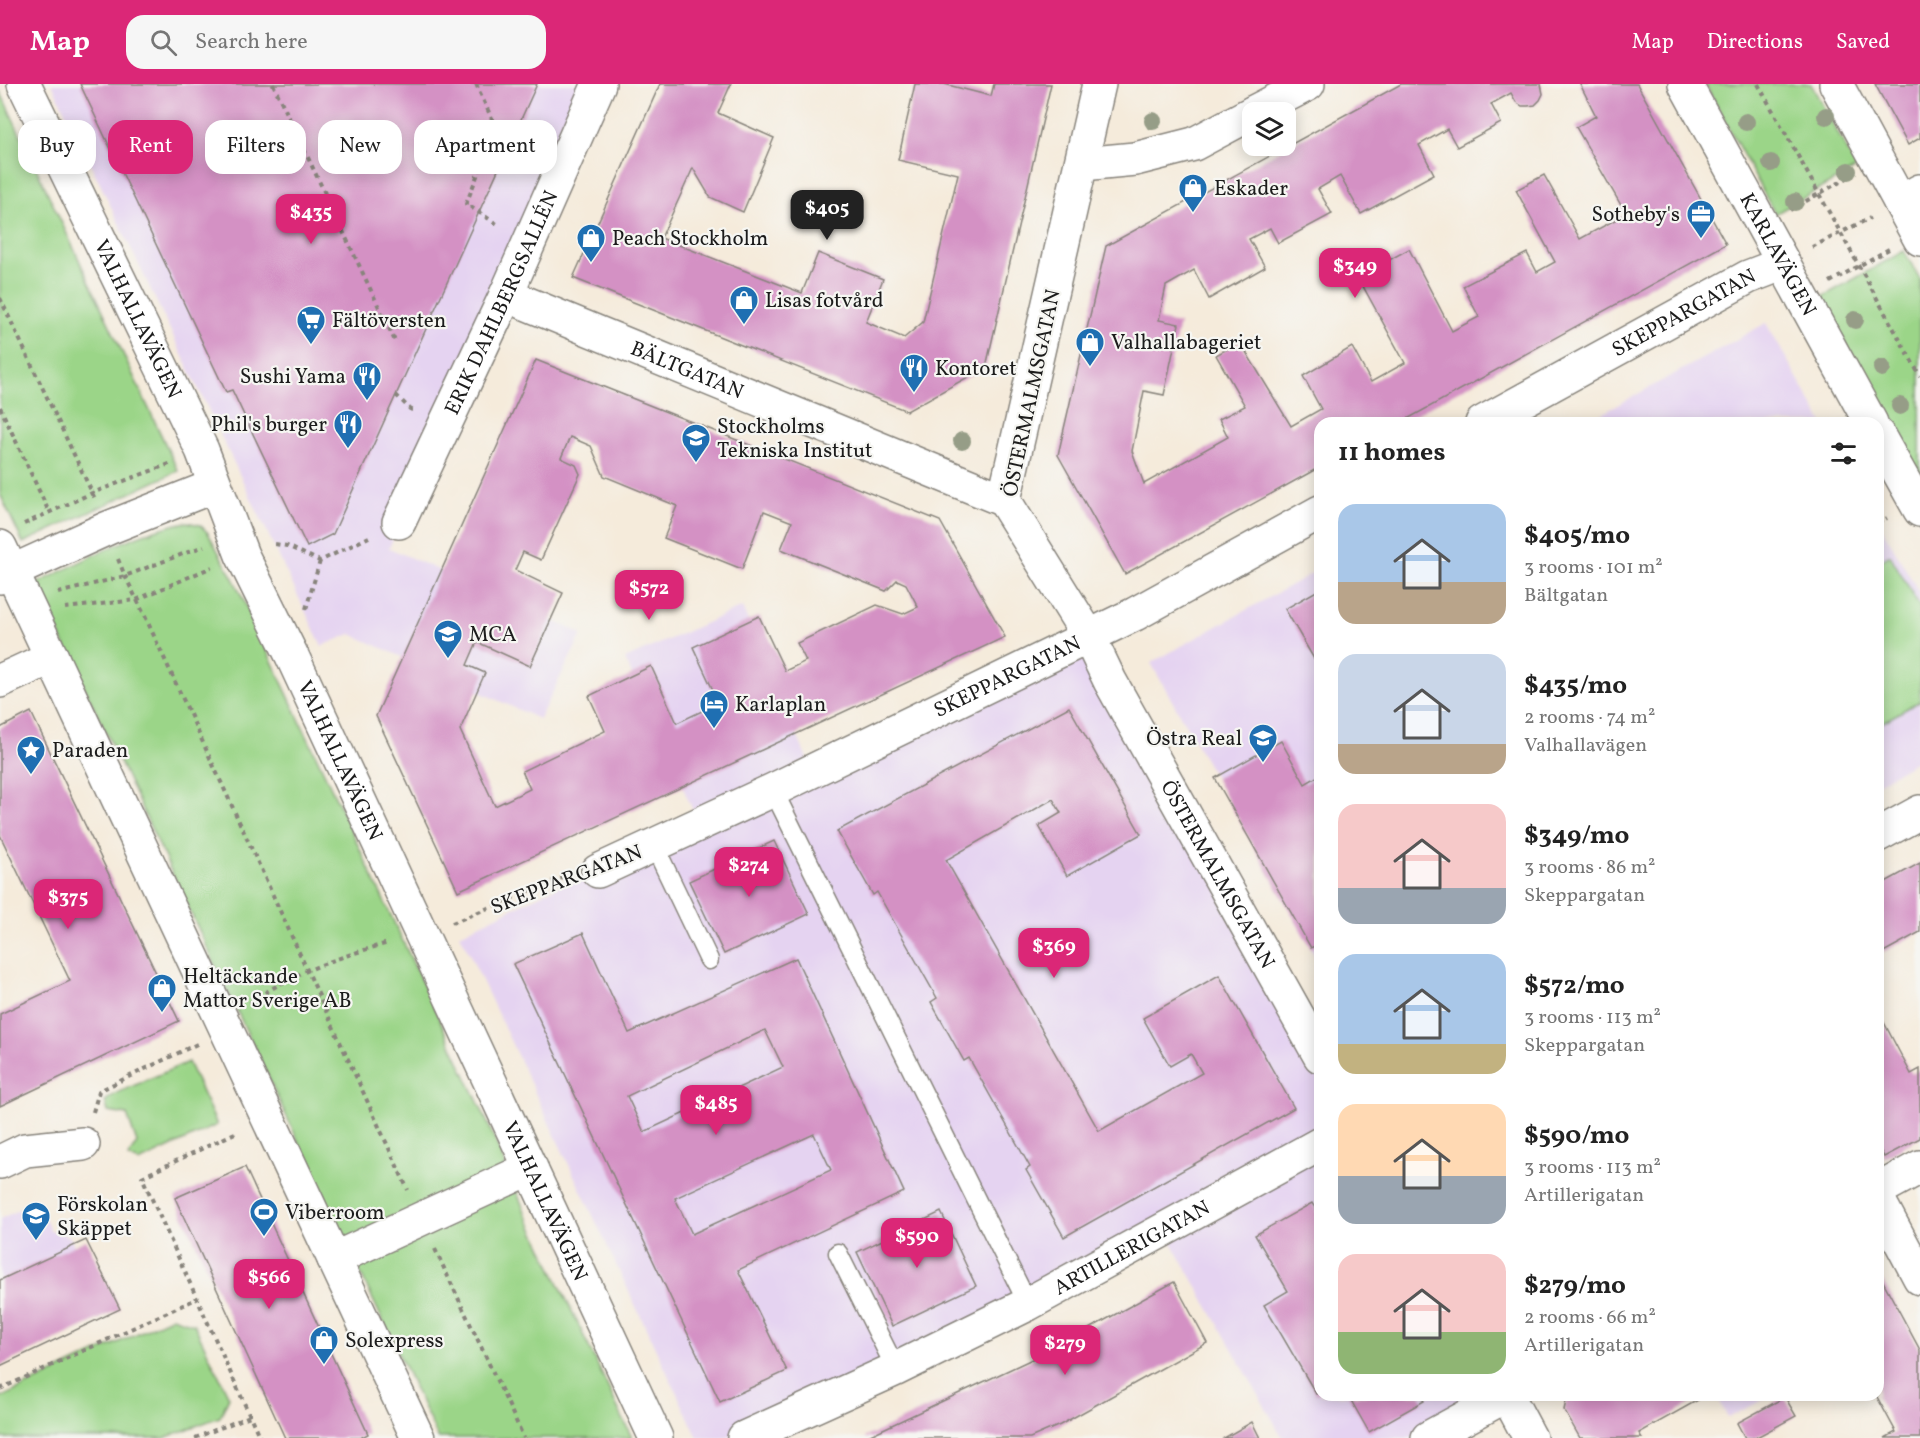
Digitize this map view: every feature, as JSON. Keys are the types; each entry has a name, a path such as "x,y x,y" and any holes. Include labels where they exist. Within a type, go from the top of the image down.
{"street":[{"name":"VALHALLAVÄGEN","path":"24,84 202,450 242,555 422,933 656,1438"},
{"name":"ERIK DAHLBERGSALLÉN","path":"399,522 506,295 599,84"},
{"name":"ÖSTERMALMSGATAN","path":"1099,84 1004,500 1088,635 1116,691 1314,1045"},
{"path":"1274,102 1308,84"},
{"name":"KARLAVÄGEN","path":"1685,84 1868,417"},
{"path":"1836,84 1910,196 1918,236"},
{"path":"1082,164 1135,159 1194,144 1242,119"},
{"name":"SKEPPARGATAN","path":"1493,417 1748,277 1782,264"},
{"name":"BÄLTGATAN","path":"506,295 1004,500"},
{"path":"1884,446 1920,510"},
{"path":"214,486 108,528 7,556 52,657 418,1438"},
{"name":"SKEPPARGATAN","path":"598,871 773,790 1134,614 1314,515"},
{"path":"0,681 52,657"},
{"path":"1884,832 1920,812"},
{"path":"0,1162 25,1150 83,1144"},
{"name":"ARTILLERIGATAN","path":"744,1438 896,1369 1028,1304 1314,1147"},
{"path":"1884,1187 1920,1167"},
{"path":"334,1259 531,1168"},
{"path":"1884,1210 1920,1278"},
{"path":"1428,1438 1496,1401"},
{"path":"1510,1401 1530,1438"}],"lane":[{"path":"773,790 1028,1304"},
{"path":"654,845 709,960"},
{"path":"838,1253 896,1369"}],"path":[{"path":"273,84 396,343"},
{"path":"476,84 496,128 466,204 497,224"},
{"path":"1758,84 1920,376"},
{"path":"1782,215 1850,177"},
{"name":"SKEPPARGATAN","path":"1782,264 1910,196"},
{"path":"1802,298 1858,266 1918,236"},
{"path":"0,298 108,528 136,600 524,1438"},
{"path":"0,407 49,512"},
{"path":"7,556 49,512 173,462"},
{"path":"48,595 125,576 213,542"},
{"path":"59,609 136,600"},
{"name":"SKEPPARGATAN","path":"83,1144 99,1091 194,1047 269,990 308,970 361,951 463,920 558,879 598,871"},
{"path":"235,1133 142,1177 260,1438"},
{"path":"0,1389 196,1299"},
{"path":"195,1438 250,1416"}],"shaded area":[{"path":"52,84 601,84 389,548 582,634 539,719 351,634 322,646 95,174 96,120 69,120"},
{"path":"1766,323 1820,417 1596,417"},
{"path":"1884,531 1920,594 1920,759 1884,780"},
{"name":"Östra Real","path":"1314,572 1314,954 1151,663"},
{"path":"742,607 812,770 1082,634 1314,1040 1314,1401 1501,1401 1433,1438 1283,1438 1163,1227 1019,1303 725,1438 698,1438 460,934 697,819 625,659"},
{"name":"Förskolan Skäppet","path":"37,1201 50,1230 70,1237 74,1246 0,1280 0,1219"},
{"path":"1719,1401 1761,1401 1728,1418"}],"green space":[{"path":"1705,84 1811,84 1857,168 1775,214"},
{"path":"0,91 18,129 18,174 39,174 178,471 23,543 0,494"},
{"path":"1904,251 1920,279 1920,476 1820,298"},
{"path":"187,522 200,525 208,533 235,582 486,1119 526,1214 632,1438 438,1438 36,584 148,532"},
{"path":"1890,555 1920,607 1920,701 1884,722 1884,558"},
{"path":"188,1062 217,1125 139,1162 128,1157 137,1143 127,1115 108,1112 105,1101 117,1093"},
{"path":"172,1317 194,1324 229,1397 220,1417 164,1438 0,1438 0,1398"}],"building":[{"name":"Fältöversten","path":"80,84 537,84 521,120 414,120 414,174 496,174 333,534 307,547 232,390 226,392 123,174 193,174 193,120 108,120 108,143"},
{"path":"660,84 731,84 718,113 774,138 743,212 710,197 693,168 661,238 802,293 818,253 883,279 866,322 904,338 923,322 958,174 898,160 915,84 944,84 991,96 994,84 1051,84 986,367 907,411 573,278"},
{"path":"1401,84 1541,84 1543,94 1535,105 1522,106 1516,102 1511,93 1491,104 1501,123 1457,147 1447,129 1419,145 1434,174 1361,214 1340,176 1318,189 1332,214 1278,243 1270,228 1249,239 1265,267 1209,299 1194,270 1166,286 1159,320 1179,324 1164,395 1144,391 1132,451 1144,484 1228,437 1219,419 1245,406 1216,355 1240,342 1291,426 1321,409 1303,376 1352,347 1371,382 1405,363 1358,277 1409,249 1452,331 1479,317 1463,286 1527,253 1537,272 1555,262 1516,190 1544,175 1580,239 1626,214 1576,127 1596,116 1580,84 1637,84 1726,244 1411,417 1314,417 1314,470 1125,574 1058,455 1106,246 1270,156 1296,156 1296,142"},
{"path":"1875,84 1920,84 1920,138 1908,145"},
{"path":"536,360 940,521 1005,637 458,891 376,716","holes":["570,437 591,446 604,476 677,506 664,538 742,569 764,511 792,522 781,549 886,591 897,580 906,584 918,607 903,614 877,605 797,643 806,661 785,671 759,616 693,647 719,703 677,723 651,666 589,696 605,731 522,771 530,789 495,806 460,730 485,673 467,665 477,642 530,666 563,593 515,570 523,552 541,560 580,474 576,465 561,458"]},
{"path":"1314,592 1314,659 1285,609"},
{"path":"1069,707 1141,834 1067,876 1039,826 1061,813 1053,799 946,860 1099,1131 1202,1073 1191,1054 1170,1066 1143,1018 1219,975 1294,1108 1064,1237 1026,1170 1030,1167 969,1058 964,1061 931,1002 937,998 877,892 873,895 837,831"},
{"path":"31,712 179,1021 0,1106 0,1014 70,981 0,835 0,728"},
{"path":"1281,741 1305,784 1314,779 1314,946 1311,948 1215,778"},
{"path":"774,841 809,914 724,954 689,881"},
{"path":"1920,863 1920,932 1884,952 1884,883"},
{"path":"583,933 629,1033 796,958 904,1192 738,1270 787,1371 720,1402 513,964","holes":["765,1030 783,1067 644,1132 627,1096","814,1134 831,1170 692,1234 675,1198"]},
{"path":"1884,1022 1911,1074 1920,1069 1920,1138 1884,1157"},
{"path":"245,1167 368,1434 363,1438 285,1438 175,1198"},
{"path":"1312,1203 1314,1206 1314,1391 1264,1305 1288,1291 1255,1235"},
{"path":"941,1212 976,1286 892,1326 857,1252"},
{"path":"86,1240 120,1309 0,1366 0,1280"},
{"path":"1174,1282 1207,1343 1060,1425 1030,1438 864,1438 1045,1353"},
{"path":"1884,1283 1920,1350 1920,1438 1885,1438 1896,1432 1879,1401 1884,1401"},
{"path":"1351,1401 1424,1401 1369,1432"},
{"path":"1566,1401 1696,1401 1639,1433 1642,1438 1580,1438 1564,1410"},
{"path":"1778,1401 1787,1401 1796,1416 1755,1438 1745,1438 1737,1423"},
{"path":"1252,1422 1260,1438 1224,1438"}],"place":[{"name":"Eskader","path":"1193,214"},
{"name":"Sotheby's","path":"1701,240"},
{"name":"Peach Stockholm","path":"591,264"},
{"name":"Lisas fotvård","path":"744,326"},
{"name":"Fältöversten","path":"311,346"},
{"name":"Valhallabageriet","path":"1090,368"},
{"name":"Kontoret","path":"914,394"},
{"name":"Sushi Yama","path":"367,402"},
{"name":"Phil's burger","path":"348,450"},
{"name":"Stockholms Tekniska Institut","path":"696,464"},
{"name":"MCA","path":"448,660"},
{"name":"Karlaplan","path":"714,730"},
{"name":"Östra Real","path":"1263,764"},
{"name":"Paraden","path":"31,776"},
{"name":"Heltäckande Mattor Sverige AB","path":"162,1014"},
{"name":"Viberroom","path":"264,1238"},
{"name":"Förskolan Skäppet","path":"36,1242"},
{"name":"Solexpress","path":"324,1366"}]}
